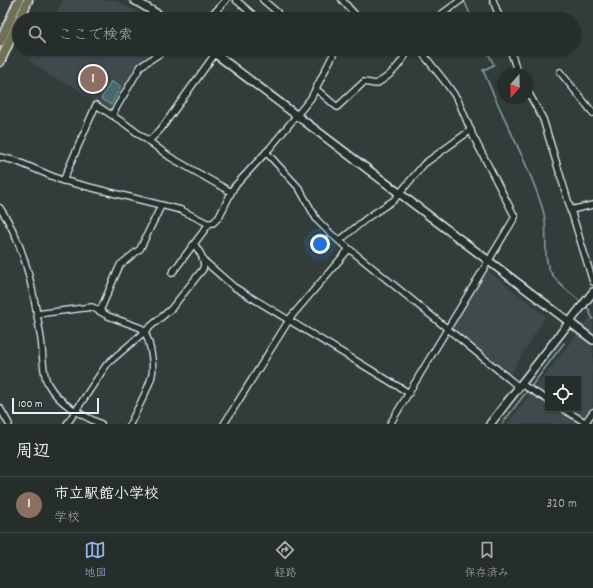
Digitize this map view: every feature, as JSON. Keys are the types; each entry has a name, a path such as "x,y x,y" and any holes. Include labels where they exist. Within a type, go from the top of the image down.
{"main road":[{"path":"14,12 19,0"},
{"path":"23,12 28,0"},
{"path":"0,42 12,15"},
{"path":"0,62 12,35"}],"street":[{"path":"214,12 226,0"},
{"path":"236,0 250,12"},
{"path":"263,0 277,12"},
{"path":"342,0 353,12"},
{"path":"444,12 461,0"},
{"path":"492,0 497,12"},
{"path":"137,1 155,12"},
{"path":"112,115 141,66 156,56"},
{"path":"149,141 161,129 214,56"},
{"path":"218,56 593,340"},
{"path":"172,274 209,224 218,220 231,192 266,152 316,90 333,56"},
{"path":"316,90 337,107 364,82 376,84 390,76 405,56"},
{"path":"390,424 515,217 471,130 460,104 450,87 426,56"},
{"path":"512,56 516,68"},
{"path":"560,72 593,113"},
{"path":"533,101 543,119 593,282"},
{"path":"63,181 96,105 149,141 170,158 231,192"},
{"path":"339,241 367,218 394,200 424,164 471,130"},
{"path":"266,152 299,188 320,223 339,241 520,385 545,398"},
{"path":"0,157 16,161 63,181 185,212 209,224"},
{"path":"570,210 593,205"},
{"path":"100,311 120,265 140,249 161,206"},
{"path":"0,208 14,233 23,254 37,314 46,381 51,389 76,412 101,424"},
{"path":"194,244 203,260 234,287 409,392"},
{"path":"224,424 289,320 349,249"},
{"path":"67,424 107,364 170,309 203,269 203,260"},
{"path":"490,424 593,292"},
{"path":"37,314 88,307 146,331 149,344 152,375 130,424"},
{"path":"0,408 9,424"},
{"path":"568,412 586,423 593,412"}],"shaded area":[{"path":"63,0 115,0 137,12 57,12"},
{"path":"31,56 152,56 137,67 111,110 85,96 73,86 52,77 29,60"},
{"path":"487,270 546,316 509,376 451,328"},
{"path":"593,313 593,405 578,424 507,424"}],"water":[{"path":"111,81 121,87 111,105 101,99"}],"waterway":[{"path":"464,0 469,12"},
{"path":"490,56 494,65 483,70 537,192 545,217 546,257 550,271 560,284 582,303"},
{"path":"585,306 590,310"},
{"path":"589,311 593,319"},
{"path":"530,388 564,343"},
{"path":"502,424 527,391"}],"place":[{"name":"市立駅館小学校","path":"93,79"}]}
